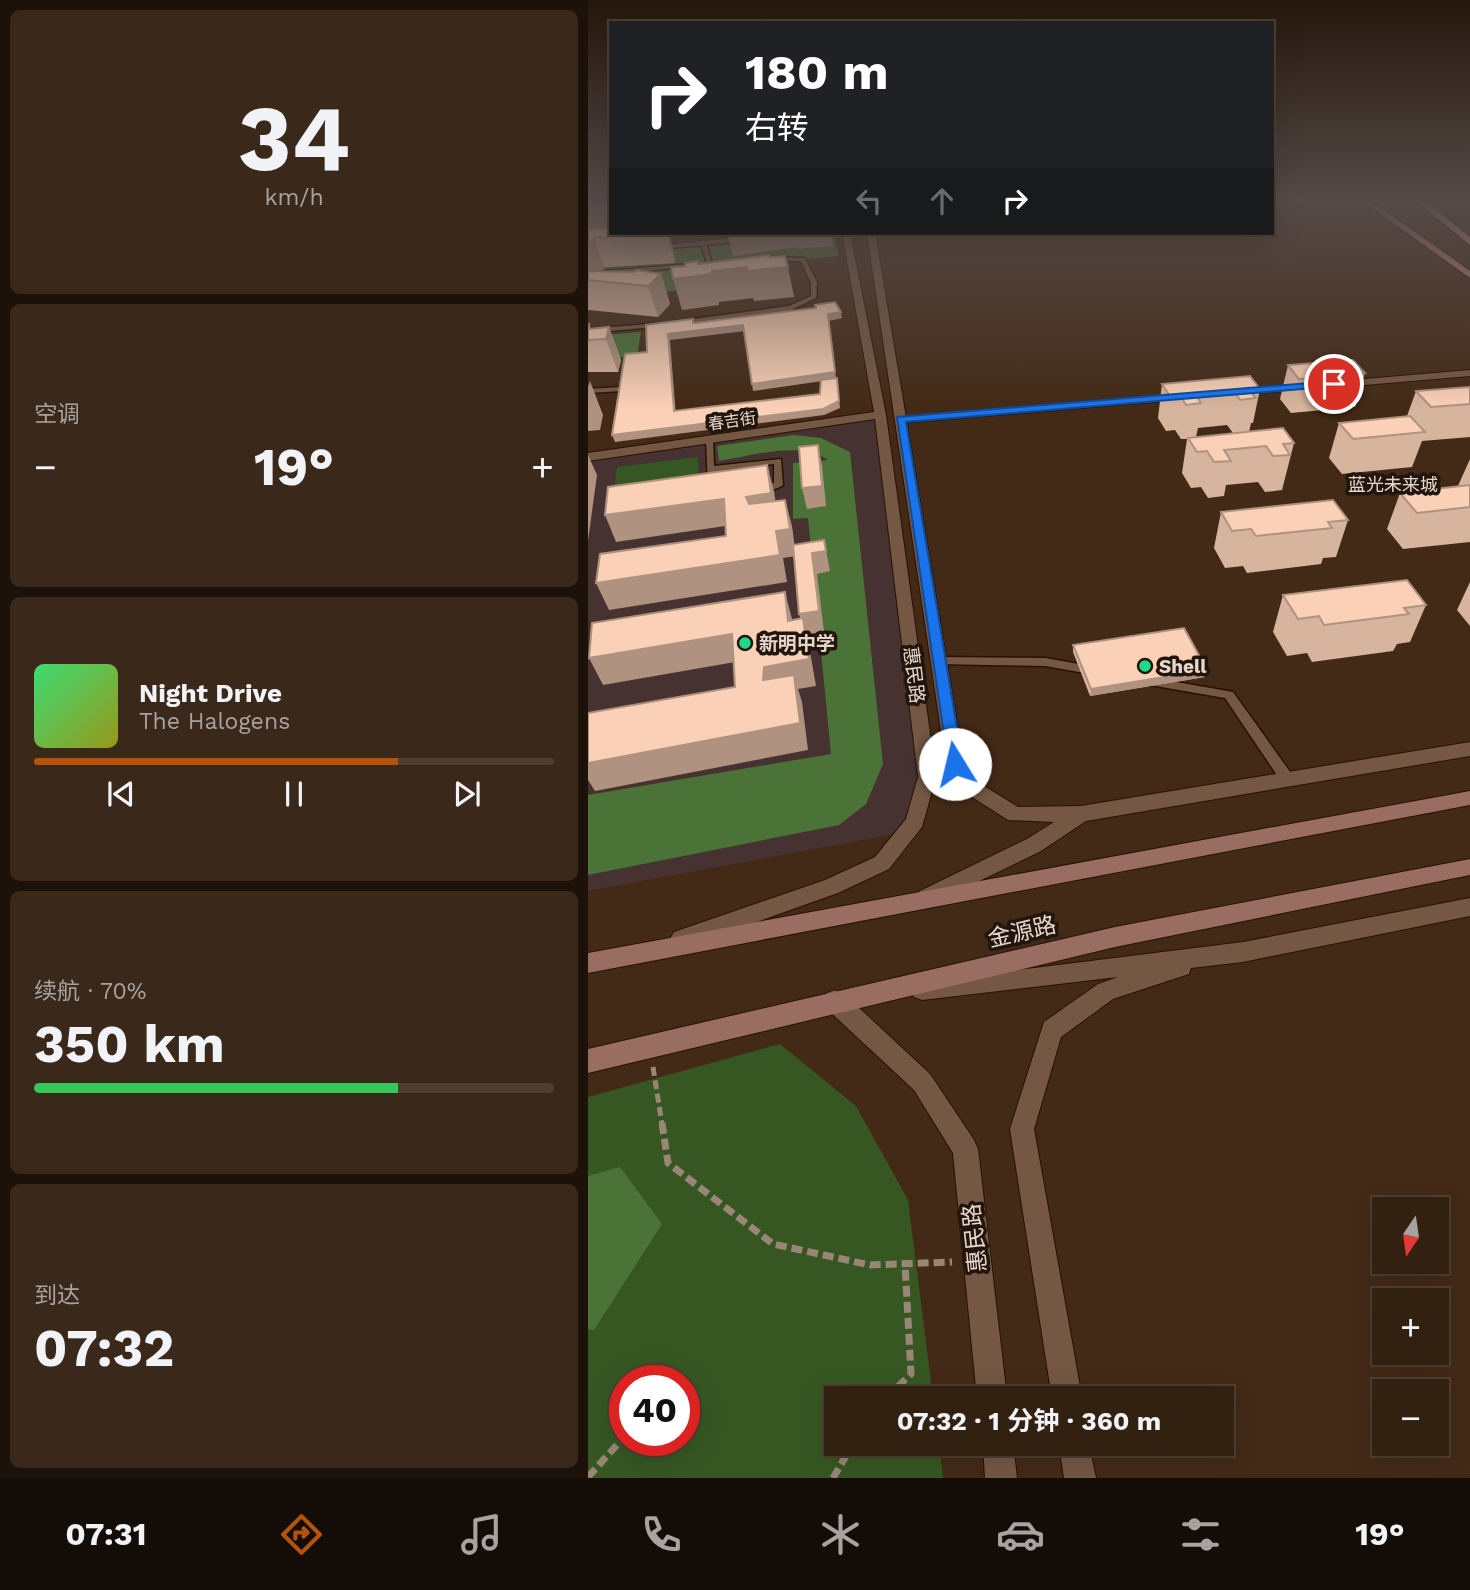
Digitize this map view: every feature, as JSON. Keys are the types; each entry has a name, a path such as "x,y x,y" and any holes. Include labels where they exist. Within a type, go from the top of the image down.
{"main road":[{"path":"588,962 1470,798"},
{"name":"金源路","path":"588,1061 1115,937 1470,867"}],"street":[{"name":"惠民路","path":"653,949 831,887 882,863 915,822 927,777 880,415 853,271"},
{"name":"惠民路","path":"877,271 955,764 964,783 1015,815 1081,814 1470,749"},
{"path":"1331,384 1470,373"},
{"path":"1220,394 1317,386"},
{"path":"901,420 1192,396"},
{"name":"春吉街","path":"588,457 880,415"},
{"path":"927,897 1034,845 1081,814"},
{"path":"835,1001 1221,954 1470,907"},
{"path":"1065,1386 1022,1129 1052,1030 1106,991 1221,954"},
{"name":"惠民路","path":"835,1001 922,1082 965,1149 991,1386"},
{"path":"999,1456 1001,1478"},
{"path":"1076,1456 1080,1478"}],"lane":[{"path":"588,274 622,271"},
{"path":"588,331 670,324 791,308 814,297 814,283 808,271"},
{"path":"588,391 620,388"},
{"path":"709,440 711,495 724,493"},
{"path":"711,470 778,461 779,485 752,489"},
{"path":"938,661 1045,662 1111,674"},
{"path":"1137,679 1229,695 1287,780"}],"path":[{"path":"649,1046 668,1163 773,1244 870,1265 977,1261"},
{"path":"898,1386 911,1374 905,1264"},
{"path":"588,1477 609,1454"},
{"path":"832,1478 846,1456"}],"shaded area":[{"name":"新明中学","path":"880,415 922,829 588,891 588,457"}],"green space":[{"path":"588,271 701,271 696,289 588,298"},
{"path":"641,332 637,356 588,360 588,336"},
{"path":"794,435 821,438 850,452 883,764 866,804 839,825 588,875 588,795 831,754 808,518 793,519 793,463 828,460 816,454 789,450 719,461 717,446"},
{"path":"698,457 699,502 611,512 617,467"},
{"path":"780,1044 856,1106 908,1200 931,1386 824,1386 824,1456 940,1456 943,1478 588,1478 588,1097"},
{"path":"620,1167 662,1224 594,1330 588,1329 588,1176"}],"building":[{"path":"588,271 661,274 648,286 588,280"},
{"path":"672,271 712,271 711,274 673,279"},
{"path":"835,302 841,312 828,314 835,372 752,384 743,325 668,334 674,411 820,394 821,380 837,378 839,401 823,409 612,435 625,354 647,352 646,325 693,319 693,323 816,308 815,305"},
{"path":"609,327 606,339 588,340 588,329"},
{"path":"1353,360 1365,373 1299,379 1288,365"},
{"path":"1250,376 1260,389 1249,390 1256,398 1240,400 1234,391 1196,395 1201,403 1186,405 1180,395 1170,396 1162,384"},
{"path":"1470,387 1470,404 1431,407 1416,391"},
{"path":"1410,416 1425,432 1353,439 1339,423"},
{"path":"1283,428 1294,443 1283,444 1290,455 1273,456 1266,446 1224,450 1231,461 1214,462 1207,451 1197,452 1188,438"},
{"path":"818,445 822,486 802,488 799,447"},
{"path":"767,465 771,493 746,497 749,504 785,500 790,529 776,531 780,555 596,583 600,554 726,536 724,499 605,515 608,487"},
{"path":"1470,485 1470,507 1417,513 1400,493"},
{"path":"1333,500 1348,520 1328,522 1332,528 1256,536 1251,529 1232,531 1221,512"},
{"path":"824,540 826,551 812,553 819,611 799,614 793,545"},
{"path":"1407,580 1426,605 1404,608 1409,614 1324,625 1319,616 1298,619 1283,595"},
{"path":"785,592 788,621 803,618 809,659 764,667 763,680 794,675 800,723 588,763 588,713 735,687 732,634 589,658 592,623"},
{"path":"1184,628 1207,670 1091,689 1073,645"}],"place":[{"name":"新明中学","path":"745,643"},
{"name":"Shell","path":"1145,666"}],"district":[{"name":"蓝光未来城","path":"1393,484"}],"route":[{"path":"955,764 901,420 1334,384"}]}
